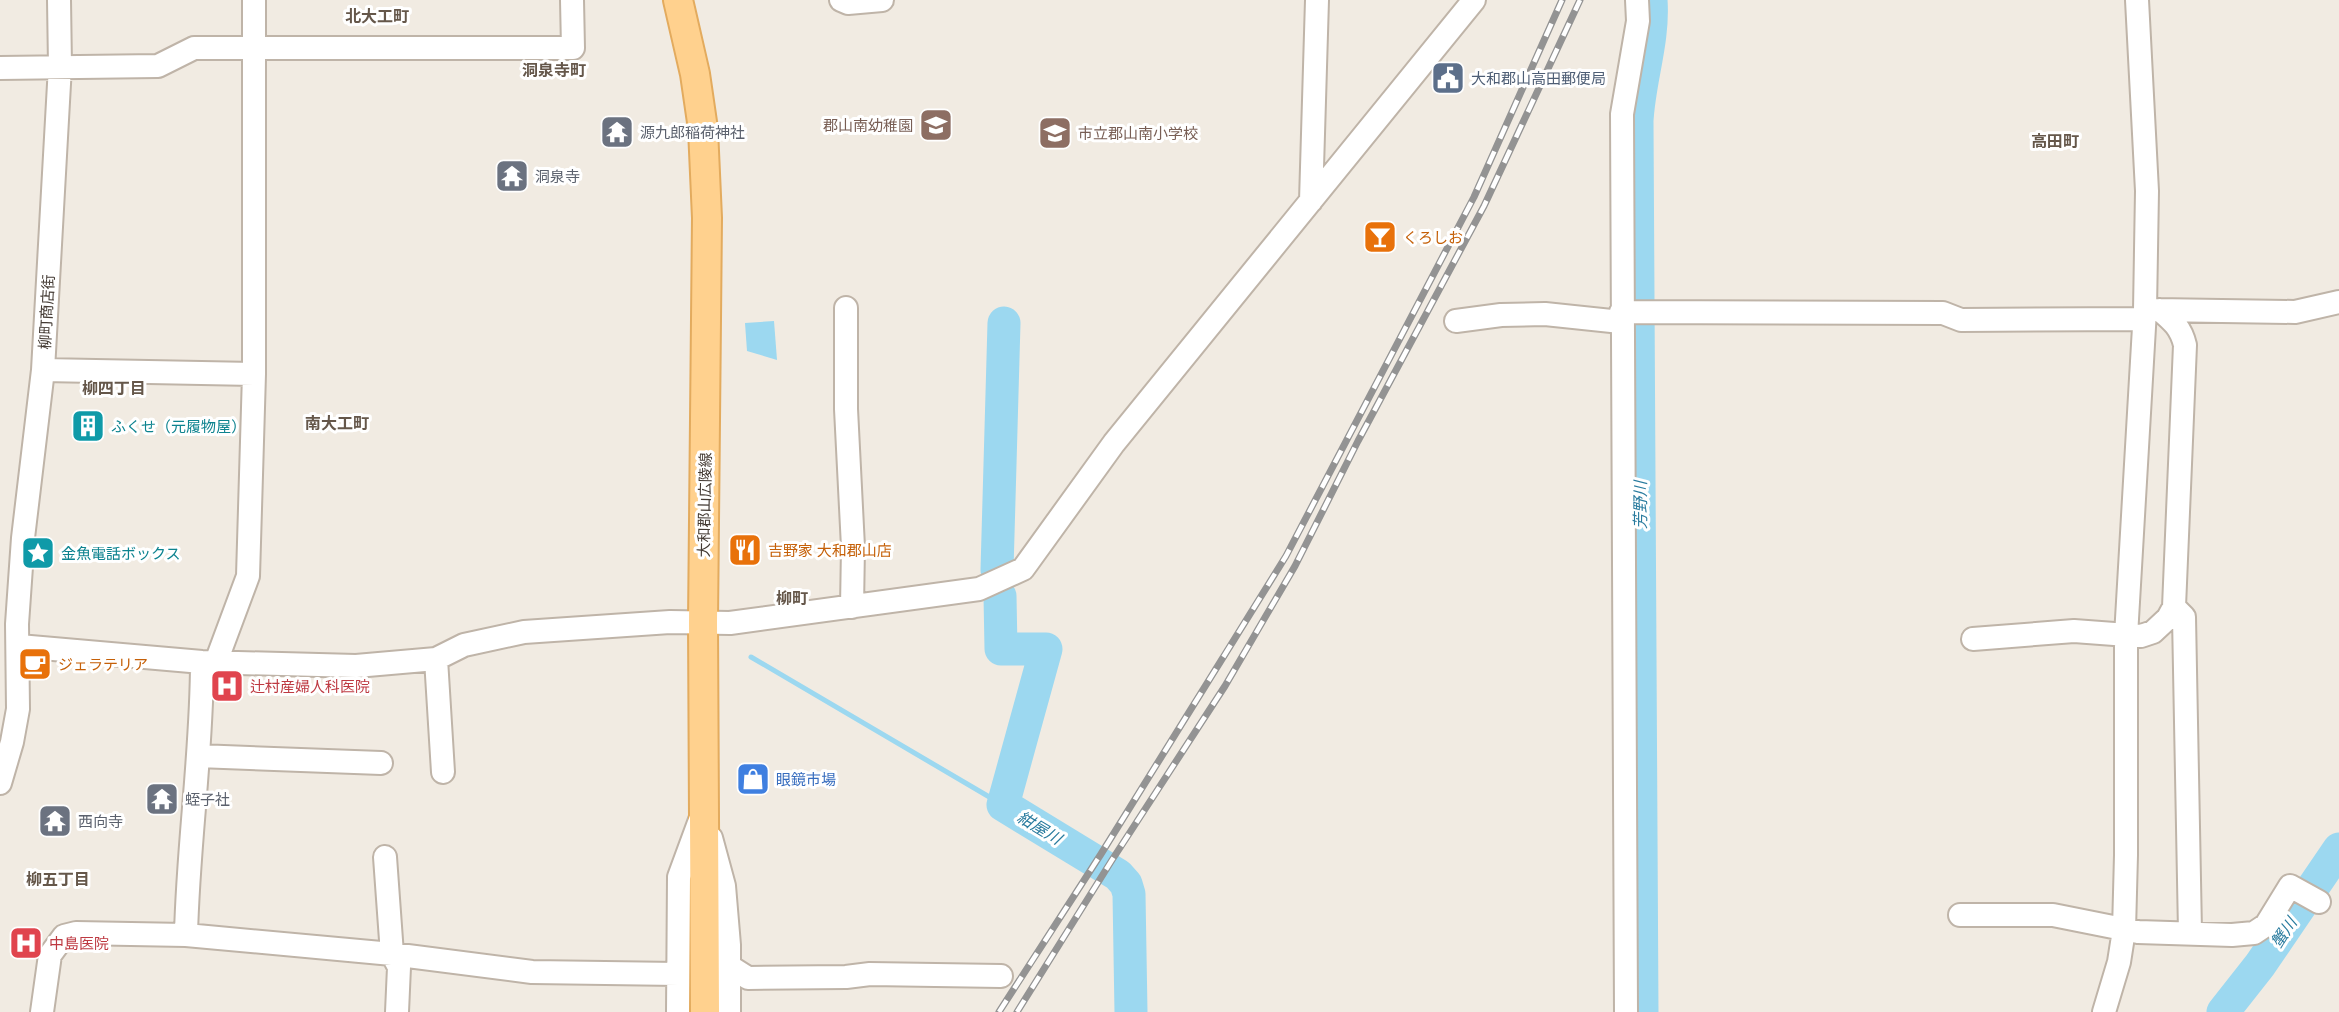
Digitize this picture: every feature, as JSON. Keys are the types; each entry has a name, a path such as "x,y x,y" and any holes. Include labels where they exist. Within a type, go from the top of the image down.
{"main road":[{"name":"大和郡山広陵線","path":"682,0 703,129 707,218 703,622 705,1012"}],"street":[{"name":"柳町商店街","path":"0,783 12,742 18,709 12,632 43,370 60,66 59,0"},
{"path":"186,935 198,756 209,662 248,576 254,374 254,0"},
{"path":"0,68 158,66 194,48 573,48 572,0"},
{"path":"841,0 848,3 882,0"},
{"path":"1311,201 1317,0"},
{"path":"12,632 209,662 356,666 436,659 464,645 524,632 670,622 730,623 979,589 1023,568 1114,443 1474,0"},
{"path":"1626,1012 1621,317 1622,114 1638,21 1637,0"},
{"path":"2104,1012 2119,962 2124,930 2126,636 2150,313 2147,191 2137,0"},
{"path":"1456,321 1501,315 1621,317 1648,312 1943,313 1961,320 2150,313 2295,312 2339,302"},
{"path":"846,308 846,409 853,547 852,606"},
{"path":"1973,639 2074,631 2141,636 2153,632 2168,618 2174,607 2185,345 2182,333 2175,323 2150,313"},
{"path":"43,370 254,374"},
{"path":"2174,607 2184,616 2190,932"},
{"path":"436,659 443,772"},
{"path":"198,756 381,763"},
{"path":"703,810 724,886 738,966 729,1012"},
{"path":"678,1012 668,969 679,877 703,810"},
{"path":"386,857 393,954 399,967 397,1012"},
{"path":"1960,915 2053,915 2138,932 2232,935 2254,933 2266,925 2290,886 2319,902"},
{"path":"42,1012 50,955 64,936 76,933 186,935 393,954 532,972 572,973 668,969"},
{"path":"738,966 748,978 870,974 1002,976"}],"water":[{"path":"774,321 777,360 747,351 745,323"}],"waterway":[{"name":"芳野川","path":"1642,1012 1637,121 1650,30 1651,0"},
{"name":"紺屋川","path":"997,570 1004,323"},
{"name":"紺屋川","path":"1000,596 1001,649 1046,649 1003,805 1118,875 1126,884 1129,894 1131,1012"},
{"path":"751,657 1003,805"},
{"name":"蟹川","path":"2223,1012 2260,965 2339,849"},
{"path":"2319,881 2339,872"}],"railway":[{"path":"999,1012 1101,854 1286,556 1474,197 1562,0"},
{"path":"1017,1012 1225,686 1295,566 1358,441 1484,206 1580,0"}],"place":[{"name":"大和郡山高田郵便局","path":"1448,78"},
{"name":"郡山南幼稚園","path":"936,125"},
{"name":"源九郎稲荷神社","path":"617,132"},
{"name":"市立郡山南小学校","path":"1055,133"},
{"name":"洞泉寺","path":"512,176"},
{"name":"くろしお","path":"1380,237"},
{"name":"ふくせ（元履物屋）","path":"88,426"},
{"name":"吉野家 大和郡山店","path":"745,550"},
{"name":"金魚電話ボックス","path":"38,553"},
{"name":"ジェラテリア","path":"35,664"},
{"name":"辻村産婦人科医院","path":"227,686"},
{"name":"眼鏡市場","path":"753,779"},
{"name":"蛭子社","path":"162,799"},
{"name":"西向寺","path":"55,821"},
{"name":"中島医院","path":"26,943"}],"district":[{"name":"北大工町","path":"377,15"},
{"name":"洞泉寺町","path":"554,69"},
{"name":"高田町","path":"2055,140"},
{"name":"柳四丁目","path":"114,387"},
{"name":"南大工町","path":"337,422"},
{"name":"柳町","path":"792,597"},
{"name":"柳五丁目","path":"58,878"}]}
